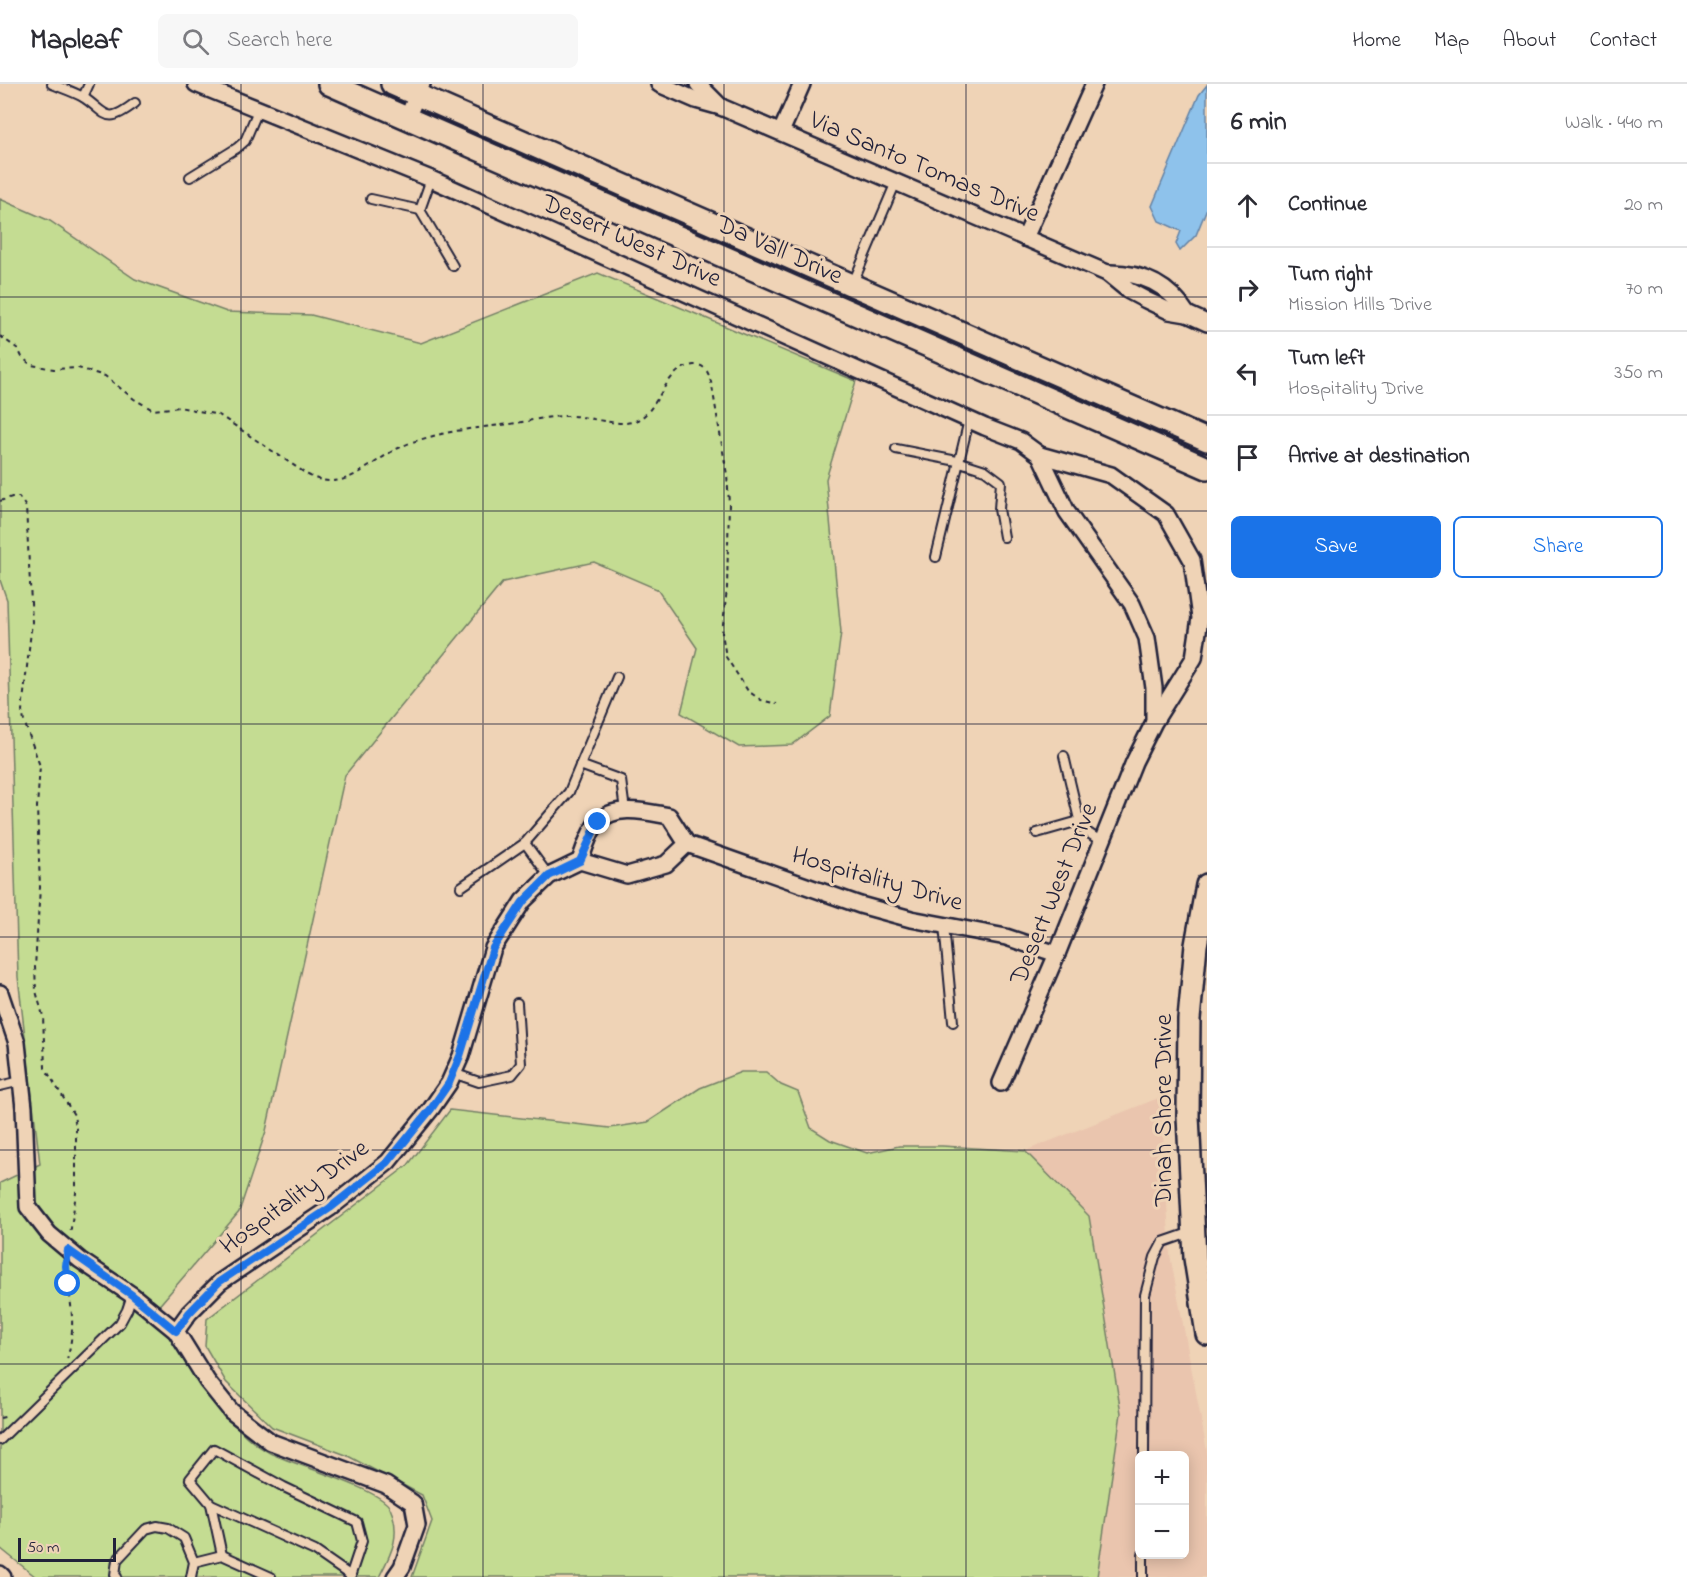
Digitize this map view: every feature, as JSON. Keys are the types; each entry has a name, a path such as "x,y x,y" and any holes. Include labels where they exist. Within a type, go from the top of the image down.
{"main road":[{"name":"Da Vall Drive","path":"329,84 1207,468"},
{"name":"Da Vall Drive","path":"395,85 420,90 853,285 1207,440"},
{"name":"Dinah Shore Drive","path":"1207,885 1196,945 1189,1019 1188,1116 1195,1258 1207,1334"}],"street":[{"name":"Desert West Drive","path":"196,84 431,179 1021,441 1040,455 1111,475 1167,514 1192,560 1200,618 1194,658 1154,722 1134,762 1057,954 1001,1083"},
{"name":"Via Santo Tomas Drive","path":"659,84 696,100 721,106 1107,273 1129,291 1146,300 1169,311 1188,314 1207,323"},
{"name":"Via Santo Tomas Drive","path":"698,84 721,106"},
{"path":"781,132 802,84"},
{"path":"1025,238 1094,84"},
{"path":"387,109 395,85"},
{"path":"407,118 420,90"},
{"name":"Desert West Drive","path":"1040,455 1067,512 1132,604 1147,638 1154,687 1154,722"},
{"path":"634,809 669,816 687,844 666,864 627,874 580,861 598,822 613,813 634,809"},
{"name":"Hospitality Drive","path":"687,844 860,905 911,919 1006,937 1057,954"},
{"name":"Hospitality Drive","path":"176,1331 189,1313 219,1282 330,1208 388,1162 449,1083 460,1056 493,948 523,902 549,876 580,861"},
{"path":"0,993 17,1044 28,1207 49,1234 68,1250 132,1295 176,1331 207,1381 231,1411 271,1442 386,1485 413,1503 417,1525 402,1567 395,1577"},
{"path":"0,1574 3,1577"}],"lane":[{"path":"52,84 83,97 102,113 110,115 125,111 135,103"},
{"path":"83,97 89,84"},
{"path":"190,177 245,141 259,108"},
{"path":"420,210 431,179"},
{"path":"853,285 896,182"},
{"path":"371,199 420,210 453,266"},
{"path":"936,557 969,418"},
{"path":"896,449 985,470 1001,482 999,509 1004,537"},
{"path":"461,887 525,843 569,792 616,677"},
{"path":"1064,756 1081,828 1102,842"},
{"path":"580,765 621,780 624,811"},
{"path":"1037,833 1079,821"},
{"path":"525,843 549,876"},
{"path":"944,925 953,1022"},
{"path":"453,1073 479,1082 512,1075 517,1071 521,1064 517,1003"},
{"path":"0,1086 21,1081"},
{"path":"1144,1451 1145,1295 1155,1257 1163,1242 1193,1232"},
{"path":"0,1440 120,1323 132,1295"},
{"path":"214,1449 284,1488 357,1522 362,1541 351,1576 315,1551 211,1504 190,1479 214,1449"},
{"path":"211,1504 222,1555"},
{"path":"117,1577 115,1575 117,1560 146,1528 157,1526 168,1528 184,1538 194,1562 191,1577"},
{"path":"194,1562 222,1555 271,1577"},
{"path":"1143,1559 1143,1577"}],"path":[{"path":"0,336 18,349 22,357 31,365 54,369 78,368 105,376 134,399 153,410 179,407 219,415 308,475 331,482 363,471 401,446 439,434 565,416 633,422 644,415 676,373 686,366 700,365 706,368 712,386 727,475 729,545 722,633 726,657 747,692 761,700 777,704"},
{"path":"0,501 12,497 20,498 26,507 32,622 22,711 40,766 37,807 40,887 35,967 36,991 43,1016 45,1068 74,1115 76,1128 76,1193 66,1266 73,1325 72,1340 66,1360"},
{"path":"0,1418 14,1412"}],"shaded area":[{"path":"1161,1097 1170,1255 1207,1451 1207,1577 1097,1577 1121,1413 1089,1216 1025,1151"}],"green space":[{"path":"0,199 50,221 135,279 227,312 311,315 421,343 598,273 856,381 826,479 841,632 830,716 792,745 739,747 681,713 697,648 657,589 594,562 503,582 345,775 266,1131 239,1212 151,1315 175,1336 216,1400 240,1430 254,1443 281,1458 335,1477 371,1493 390,1508 395,1527 394,1544 379,1577 36,1577 0,1548 0,1183 40,1164 18,977 7,600 0,580"},
{"path":"741,1072 766,1072 781,1085 798,1092 811,1128 830,1140 867,1153 899,1146 1025,1151 1089,1216 1121,1413 1097,1577 412,1577 432,1521 422,1495 346,1455 272,1427 226,1382 205,1346 207,1319 408,1165 450,1110 610,1128 648,1122 700,1088"}],"water":[{"path":"1207,85 1207,208 1196,235 1180,251 1176,244 1181,231 1159,221 1152,206 1199,95"}],"route":[{"path":"68,1284 66,1266 68,1250 132,1295 176,1331 189,1313 219,1282 330,1208 388,1162 449,1083 460,1056 493,948 523,902 549,876 580,861 598,822"}]}
